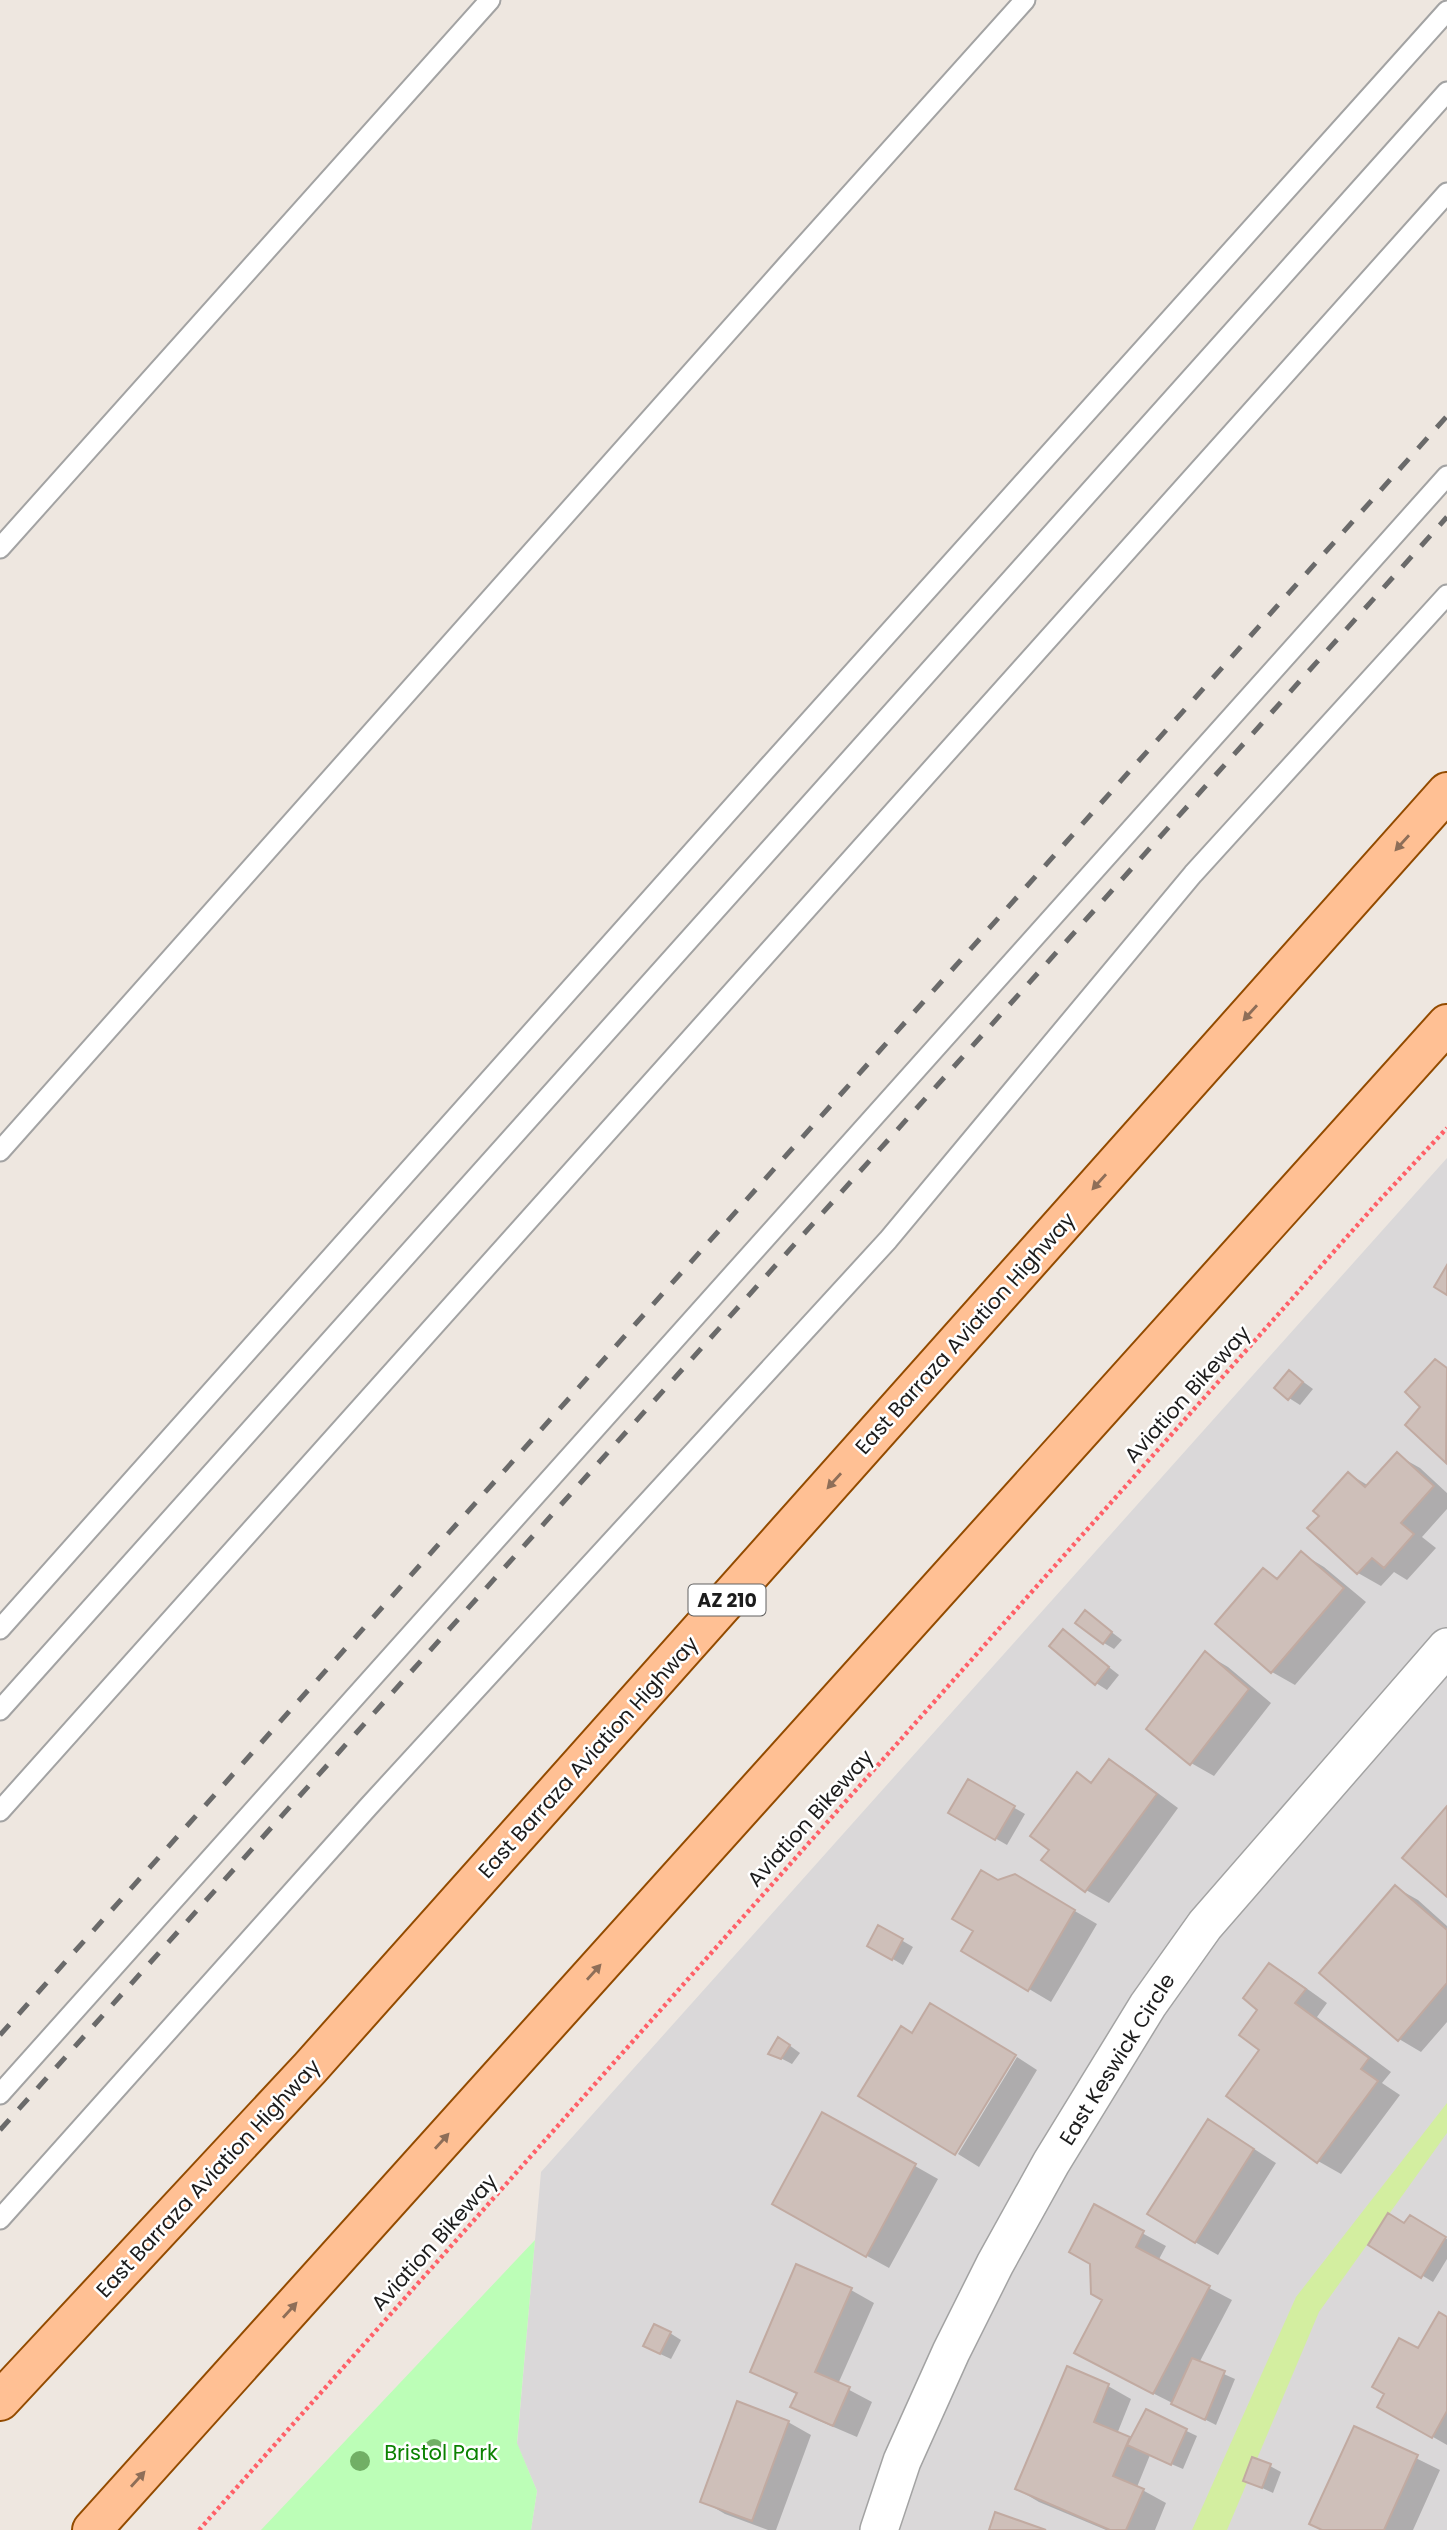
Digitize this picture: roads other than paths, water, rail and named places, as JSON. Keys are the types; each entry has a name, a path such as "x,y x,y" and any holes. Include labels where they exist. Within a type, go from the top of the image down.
{"main road":[{"name":"East Barraza Aviation Highway","path":"0,2401 310,2068 1447,792"},
{"path":"92,2530 1447,1024"}],"street":[{"name":"East Keswick Circle","path":"879,2530 902,2461 951,2351 995,2264 1057,2152 1148,2005 1205,1925 1447,1647"}],"lane":[{"path":"0,548 490,0"},
{"path":"0,1150 1025,0"},
{"path":"0,1629 1447,11"},
{"path":"0,1710 1447,92"},
{"path":"0,1811 1447,193"},
{"path":"0,2094 1447,476"},
{"path":"0,2219 369,1806 888,1240 1194,874 1447,595"}],"railway":[{"path":"0,2035 1447,416"},
{"path":"0,2130 1447,517"}],"park label":[{"name":"Bristol Park","path":"441,2452"}]}
